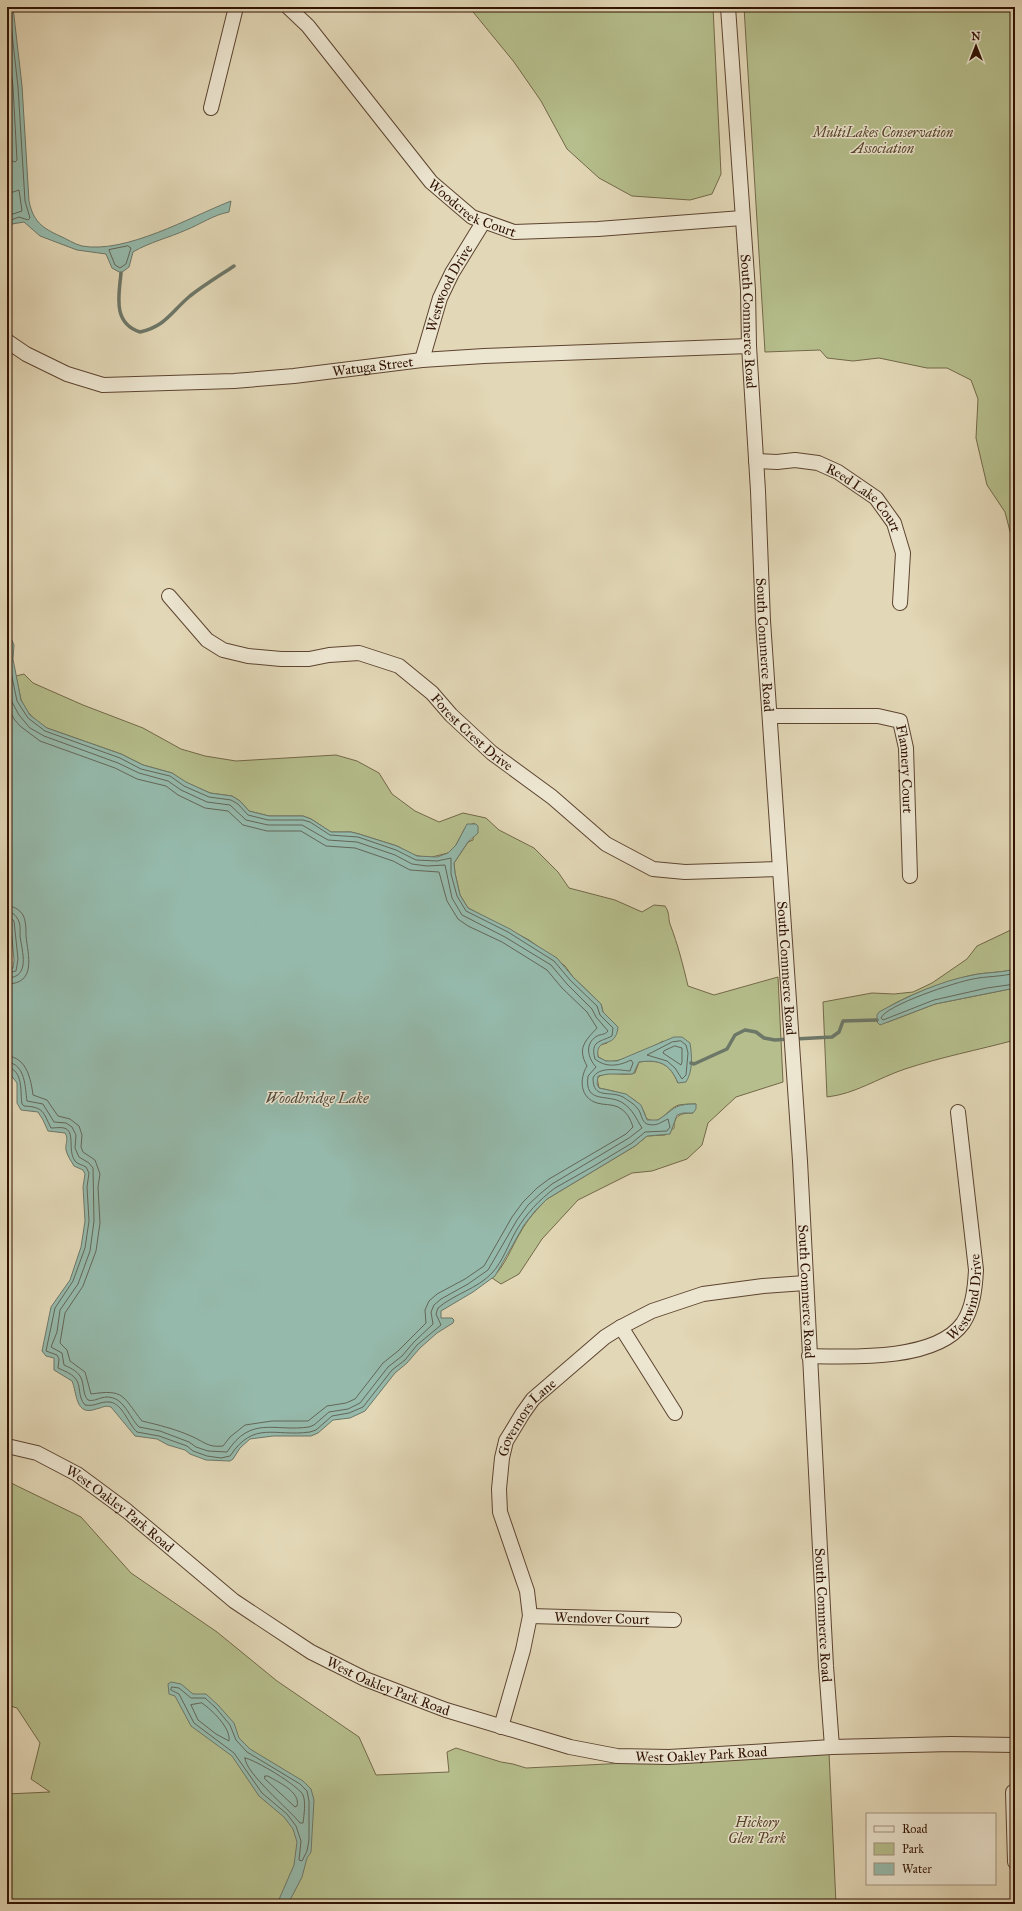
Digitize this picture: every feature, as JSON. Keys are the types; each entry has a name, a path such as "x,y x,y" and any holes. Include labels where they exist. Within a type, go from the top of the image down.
{"street":[{"path":"211,108 230,38 235,7"},
{"name":"Woodcreek Court","path":"288,7 308,26 431,182 472,217 514,232 598,229 742,218"},
{"name":"South Commerce Road","path":"728,7 748,290 748,346 756,461 763,621 771,716 792,1047 832,1747"},
{"name":"Westwood Drive","path":"422,360 440,298 452,273 484,221"},
{"name":"Watuga Street","path":"7,341 26,354 67,374 103,385 234,382 422,360 484,356 748,346"},
{"name":"Reed Lake Court","path":"756,461 777,462 795,460 818,463 838,472 876,498 894,524 903,553 900,603"},
{"name":"Forest Crest Drive","path":"169,596 207,640 224,650 248,656 281,659 309,659 329,655 359,653 399,666 432,693 451,715 492,753 552,797 606,844 653,869 685,872 780,869"},
{"name":"Flannery Court","path":"771,716 878,716 900,721 906,748 910,876"},
{"name":"Westwind Drive","path":"809,1356 860,1357 916,1350 934,1345 948,1337 963,1323 974,1297 976,1270 958,1112"},
{"name":"Governors Lane","path":"501,1726 523,1650 530,1616 527,1591 500,1512 499,1489 502,1458 506,1441 514,1426 533,1399 605,1337 652,1311 703,1294 763,1286 805,1283"},
{"path":"621,1327 675,1413"},
{"name":"West Oakley Park Road","path":"7,1446 37,1453 76,1474 127,1511 234,1601 311,1652 372,1682 446,1710 570,1747 617,1756 669,1757 832,1747"},
{"name":"Wendover Court","path":"530,1616 674,1620"},
{"path":"832,1747 951,1744 1015,1745"},
{"path":"1013,1792 1015,1862"}],"green space":[{"path":"469,7 713,7 721,174 712,194 690,200 632,196 599,178 567,149 541,101 514,62"},
{"name":"MultiLakes Conservation Association","path":"744,7 1015,7 1015,551 1005,512 987,485 976,438 978,399 971,380 947,368 927,368 879,358 853,361 827,358 820,350 765,352"},
{"path":"24,674 33,683 83,705 143,728 181,749 205,756 236,761 336,755 357,761 379,773 392,794 415,811 439,822 463,813 486,818 499,830 534,848 558,872 569,888 615,900 642,912 654,905 665,906 668,911 670,924 678,947 688,986 714,995 778,977 783,1082 736,1097 708,1123 702,1145 687,1159 652,1171 632,1173 578,1200 542,1239 519,1274 501,1284 492,1278 504,1262 526,1224 547,1199 635,1146 647,1136 665,1135 674,1128 675,1120 679,1116 682,1114 693,1113 696,1104 679,1105 659,1119 655,1121 651,1120 646,1118 639,1105 628,1096 599,1088 597,1078 601,1075 635,1073 639,1062 646,1061 658,1062 668,1067 678,1083 663,1041 651,1048 619,1060 604,1061 598,1057 597,1050 600,1045 607,1043 617,1026 603,1012 601,1004 573,977 565,966 529,940 468,908 460,895 454,863 468,842 473,840 474,823 465,828 456,845 448,853 428,858 414,855 397,846 359,834 351,832 331,832 311,819 303,816 269,816 249,811 240,801 232,796 210,793 185,782 172,773 143,765 121,754 47,728 36,721 26,710 21,700 16,676"},
{"path":"1015,928 1015,969 978,974 935,986 888,1007 879,1015 877,1022 888,1022 935,1004 1015,988 1015,1040 919,1065 895,1073 847,1093 827,1097 823,1002 872,993 894,994 913,992 932,983 967,959 977,946"},
{"name":"Hickory Glen Park","path":"11,1483 81,1517 131,1573 217,1632 277,1681 359,1737 376,1775 449,1772 447,1752 456,1748 526,1768 829,1753 836,1904 7,1904 7,1794 50,1792 31,1779 40,1743 17,1708 7,1705 7,1484"}],"water":[{"path":"7,7 13,7 22,86 29,201 33,214 43,227 76,244 82,246 99,247 118,245 138,239 231,201 229,212 212,217 191,228 146,245 133,252 129,267 121,273 112,268 106,254 77,250 40,236 24,222 12,224 10,231 7,233 7,187 10,182 9,166 7,165"},
{"name":"Woodbridge Lake","path":"7,629 14,645 13,659 21,700 30,715 47,728 121,754 143,765 172,773 186,782 210,793 232,796 240,801 249,811 269,816 303,816 311,819 331,832 351,832 359,834 397,846 417,856 437,857 448,853 456,845 467,824 476,824 478,826 478,833 468,842 454,863 460,895 468,908 510,929 557,958 573,977 601,1004 603,1012 618,1027 614,1039 600,1046 598,1050 598,1057 606,1061 617,1061 674,1037 682,1037 690,1043 691,1068 686,1082 678,1083 668,1067 663,1064 653,1061 646,1061 639,1062 633,1074 608,1074 598,1076 597,1084 599,1088 626,1094 641,1105 647,1120 658,1120 678,1106 688,1104 696,1104 696,1109 693,1113 683,1113 677,1115 670,1134 647,1136 635,1146 547,1199 524,1225 495,1276 473,1292 441,1311 441,1318 452,1318 454,1320 453,1323 437,1333 395,1373 365,1411 350,1418 333,1420 318,1433 311,1436 273,1436 250,1439 240,1448 230,1461 206,1460 157,1439 135,1436 109,1406 89,1411 84,1410 80,1407 72,1381 54,1370 54,1358 46,1356 42,1351 51,1307 70,1280 81,1247 85,1221 83,1187 85,1174 83,1170 74,1166 68,1156 66,1150 67,1137 65,1133 48,1131 38,1112 21,1110 17,1103 17,1083 7,1070 7,969 13,968 14,960 11,927 10,922 7,920"},
{"path":"1015,969 1015,988 935,1004 880,1025 877,1022 877,1015 879,1012 901,1000 936,985 973,975"},
{"path":"171,1682 181,1684 193,1694 206,1694 234,1723 239,1738 250,1749 303,1781 311,1789 314,1800 311,1852 307,1858 302,1877 288,1904 277,1904 294,1865 297,1842 293,1829 284,1817 259,1796 232,1756 191,1726 175,1696 169,1694 168,1684"}],"waterway":[{"path":"121,273 119,290 119,307 121,315 131,328 140,332 156,326 168,318 190,296 234,266"},
{"path":"795,1039 832,1037 839,1032 843,1021 877,1020"},
{"path":"691,1063 694,1064 727,1049 735,1035 745,1030 756,1032 764,1038 775,1040 789,1039"}]}
